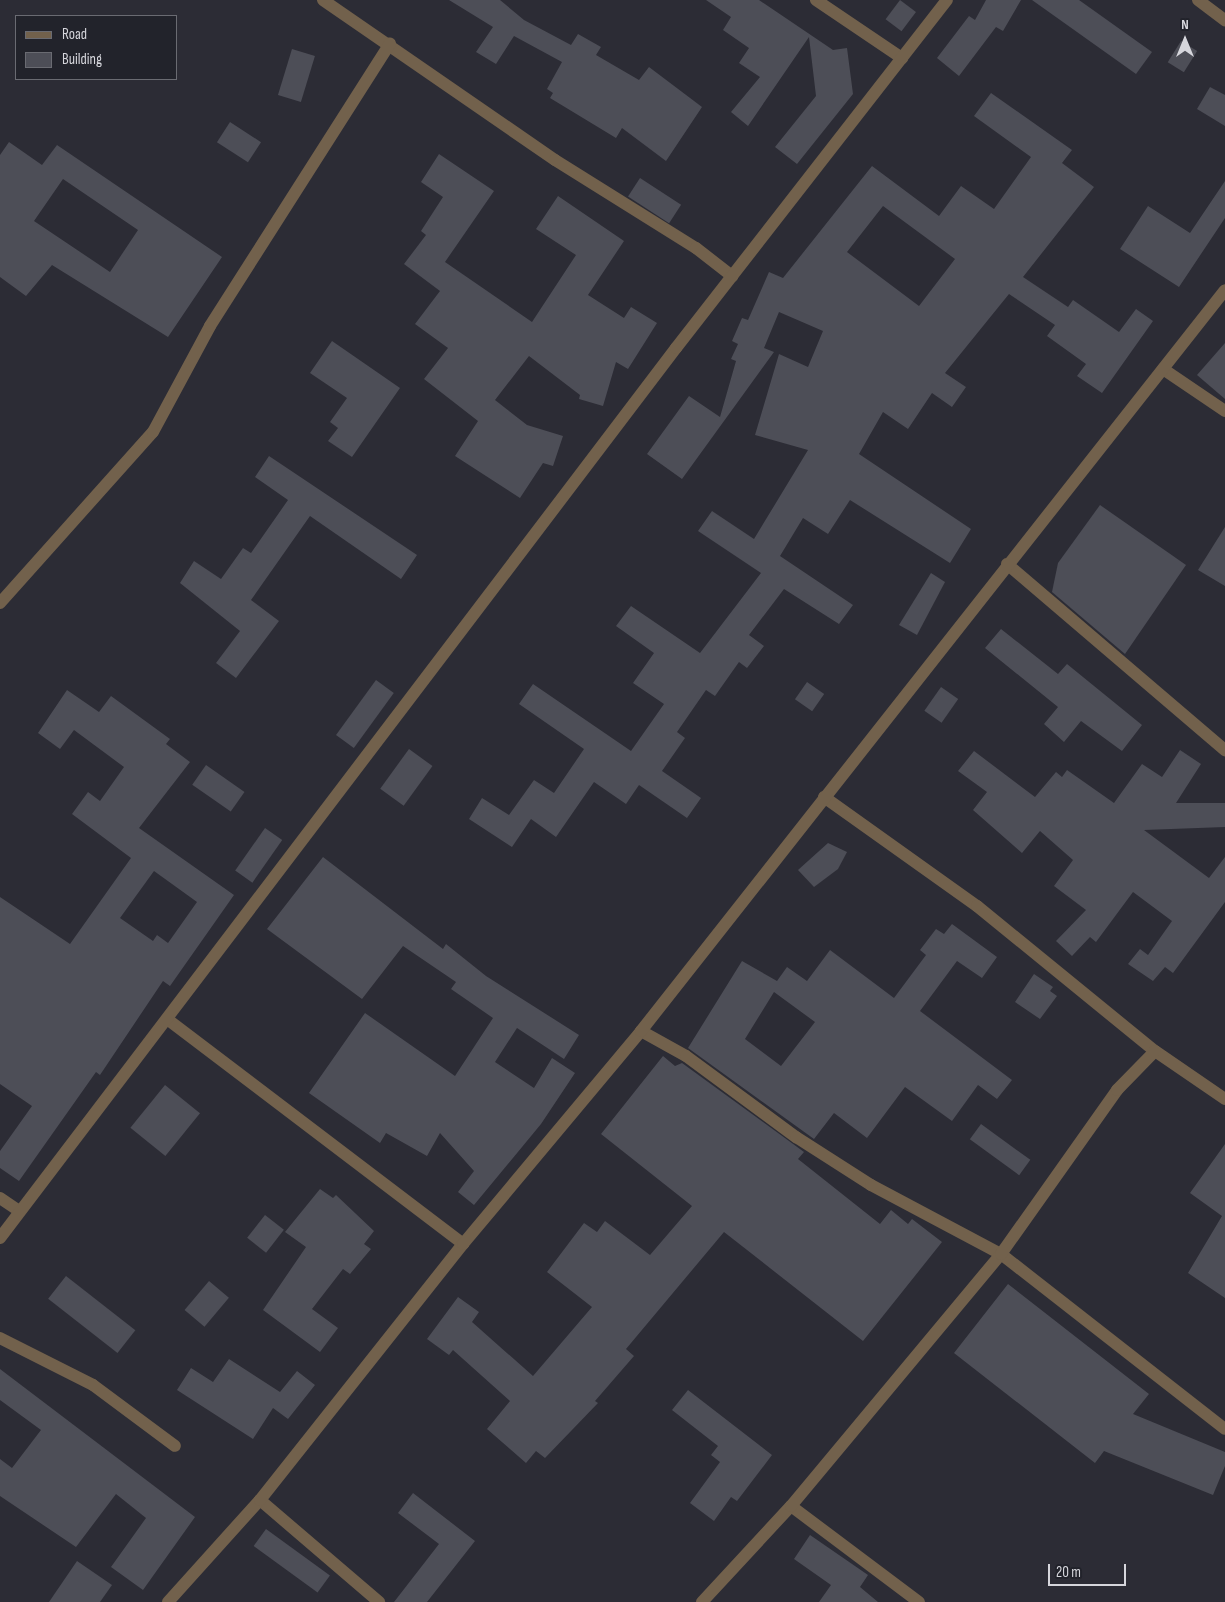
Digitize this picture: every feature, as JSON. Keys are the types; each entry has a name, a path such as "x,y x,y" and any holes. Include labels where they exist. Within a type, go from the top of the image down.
{"street":[{"path":"323,0 390,43 555,160 696,248 732,276"},
{"path":"816,0 902,58"},
{"path":"0,1238 732,276 947,0"},
{"path":"1198,0 1225,20"},
{"path":"0,603 153,432 210,326 390,43"},
{"path":"168,1602 260,1500 463,1244 641,1031 1006,564 1225,290"},
{"path":"1163,369 1225,411"},
{"path":"1006,564 1225,750"},
{"path":"824,797 977,906 1156,1051 1225,1099"},
{"path":"167,1019 463,1244"},
{"path":"641,1031 686,1056 796,1137 871,1185 1001,1254 1225,1429"},
{"path":"702,1602 791,1506 1001,1254 1117,1090 1156,1051"},
{"path":"0,1198 19,1211"},
{"path":"0,1338 93,1386 175,1446"},
{"path":"260,1500 379,1602"},
{"path":"791,1506 919,1602"}],"building":[{"path":"449,0 500,0 524,20 571,45 578,34 601,47 596,55 639,80 649,67 702,107 666,161 622,128 616,138 550,98 553,93 547,89 562,62 514,36 496,64 476,52 493,27"},
{"path":"706,0 759,0 833,50 847,48 853,94 797,164 775,147 816,96 809,37 748,126 731,112 760,77 739,63 749,48 723,30 731,17"},
{"path":"900,0 916,12 902,31 886,19"},
{"path":"986,0 1021,0 1003,31 996,27 959,76 937,58 969,16 975,20"},
{"path":"1032,0 1079,0 1152,52 1136,74"},
{"path":"1181,41 1197,51 1184,72 1168,62"},
{"path":"292,49 315,56 301,102 278,95"},
{"path":"1210,87 1225,95 1225,126 1197,109"},
{"path":"991,93 1072,150 1062,163 1094,187 1023,277 1068,307 1073,300 1119,332 1136,309 1153,321 1102,393 1077,376 1086,364 1047,336 1055,325 1009,294 945,373 966,387 952,407 932,393 908,429 883,412 859,454 971,529 950,563 850,500 828,534 803,518 780,556 853,605 839,624 784,589 749,635 764,646 747,668 739,662 715,696 706,690 677,732 685,738 662,771 701,798 687,818 639,785 626,804 594,782 556,837 531,819 512,847 469,819 482,798 509,815 534,780 554,793 584,749 519,704 533,684 631,751 664,704 633,683 654,653 616,626 631,606 700,653 761,573 698,531 712,511 754,539 808,450 755,435 779,354 808,367 823,331 779,312 764,348 774,352 682,479 647,454 689,396 720,417 736,361 731,359 738,344 732,341 742,318 748,320 769,272 783,278 872,166 939,216 961,186 994,209 1031,157 974,116","holes":["883,206 955,259 919,306 847,252"]},
{"path":"230,122 261,142 248,162 217,142"},
{"path":"9,142 42,165 57,145 222,257 168,337 52,265 26,296 0,277 0,155","holes":["63,179 138,230 110,272 34,221"]},
{"path":"439,154 494,191 445,262 532,322 576,255 536,229 558,196 624,241 588,295 624,318 631,307 657,323 628,369 616,362 603,406 579,399 580,395 529,356 495,400 527,425 563,436 553,466 543,463 520,498 455,456 478,421 424,379 448,348 415,324 440,291 404,264 426,235 421,231 443,197 421,182"},
{"path":"640,178 681,205 669,223 628,196"},
{"path":"1225,181 1225,218 1179,287 1120,249 1148,206 1190,233"},
{"path":"332,341 400,388 352,457 328,441 338,428 330,422 347,398 310,373"},
{"path":"1225,343 1225,399 1197,375"},
{"path":"269,456 417,555 401,579 310,516 251,600 279,621 236,678 216,663 240,631 180,583 194,561 221,579 243,548 251,553 288,500 255,477"},
{"path":"1100,505 1186,565 1125,654 1052,592 1058,563"},
{"path":"1225,527 1225,586 1198,570"},
{"path":"931,573 945,582 917,635 899,625"},
{"path":"1001,629 1058,674 1067,664 1142,725 1122,751 1081,721 1064,742 1044,724 1058,707 985,648"},
{"path":"376,680 394,693 354,748 336,735"},
{"path":"807,682 824,694 812,711 795,699"},
{"path":"941,687 958,699 942,723 924,711"},
{"path":"67,690 99,712 111,696 170,739 166,744 190,762 139,828 234,895 170,986 163,981 100,1075 96,1072 19,1181 0,1168 0,1151 32,1106 0,1084 0,897 70,944 131,858 72,814 88,792 100,801 124,767 74,730 60,749 38,733","holes":["154,871 197,902 168,943 157,935 153,941 120,918"]},
{"path":"409,749 432,766 404,806 380,789"},
{"path":"1180,750 1201,764 1176,803 1225,803 1225,827 1144,830 1209,878 1225,857 1225,902 1173,973 1165,967 1153,981 1128,964 1140,949 1148,955 1172,921 1133,892 1096,942 1090,937 1072,956 1056,941 1086,910 1054,886 1073,860 1040,831 1022,853 973,810 987,792 958,771 974,751 1035,797 1056,772 1062,777 1067,770 1114,803 1142,764 1162,777"},
{"path":"206,765 245,792 231,812 192,785"},
{"path":"265,828 282,840 252,883 235,871"},
{"path":"828,843 847,852 838,869 814,887 798,870"},
{"path":"323,857 443,949 446,944 486,976 579,1035 564,1059 517,1028 495,1062 534,1088 552,1058 575,1073 541,1124 474,1205 458,1192 474,1171 440,1133 427,1156 386,1133 380,1143 309,1093 365,1013 455,1076 493,1018 451,989 456,982 403,946 362,999 267,929"},
{"path":"952,924 997,957 982,978 957,961 920,1011 1012,1080 997,1099 978,1085 952,1121 905,1087 867,1138 834,1113 814,1139 688,1048 742,961 777,981 787,967 807,981 830,950 894,998 926,955 920,950 936,929 944,934","holes":["774,992 815,1022 781,1066 745,1039"]},
{"path":"1034,974 1053,987 1050,991 1057,996 1040,1019 1015,1002"},
{"path":"663,1056 675,1066 682,1063 804,1152 798,1159 880,1224 891,1210 908,1224 912,1219 942,1242 863,1341 724,1232 626,1349 634,1356 595,1401 598,1403 545,1458 536,1451 526,1463 487,1429 510,1401 453,1350 449,1355 427,1339 458,1297 479,1312 472,1322 533,1376 592,1307 547,1272 584,1223 597,1232 605,1221 650,1255 692,1206 601,1134"},
{"path":"165,1085 200,1113 165,1156 130,1128"},
{"path":"981,1124 1030,1160 1019,1175 970,1139"},
{"path":"1225,1144 1225,1298 1188,1273 1222,1216 1190,1193"},
{"path":"320,1189 333,1198 336,1195 374,1231 364,1244 371,1249 350,1274 343,1269 312,1309 338,1328 320,1352 263,1310 306,1247 285,1232"},
{"path":"265,1215 284,1230 266,1253 247,1238"},
{"path":"66,1276 135,1330 117,1353 48,1299"},
{"path":"209,1281 229,1298 204,1327 185,1310"},
{"path":"1008,1284 1149,1394 1133,1414 1225,1452 1225,1466 1213,1495 1104,1451 1095,1463 954,1353"},
{"path":"229,1359 280,1392 297,1371 315,1385 288,1419 273,1408 253,1439 177,1390 191,1368 213,1382"},
{"path":"0,1369 195,1517 143,1590 111,1567 146,1518 116,1494 76,1547 0,1496 0,1459 12,1468 41,1430 0,1400"},
{"path":"688,1390 772,1455 737,1501 731,1497 714,1521 690,1503 720,1462 711,1455 718,1446 672,1410"},
{"path":"413,1493 475,1541 427,1602 394,1602 439,1544 398,1513"},
{"path":"266,1529 330,1575 318,1592 254,1546"},
{"path":"810,1535 868,1575 860,1587 878,1602 819,1602 831,1585 794,1559"},
{"path":"77,1561 112,1585 100,1602 49,1602"}]}
